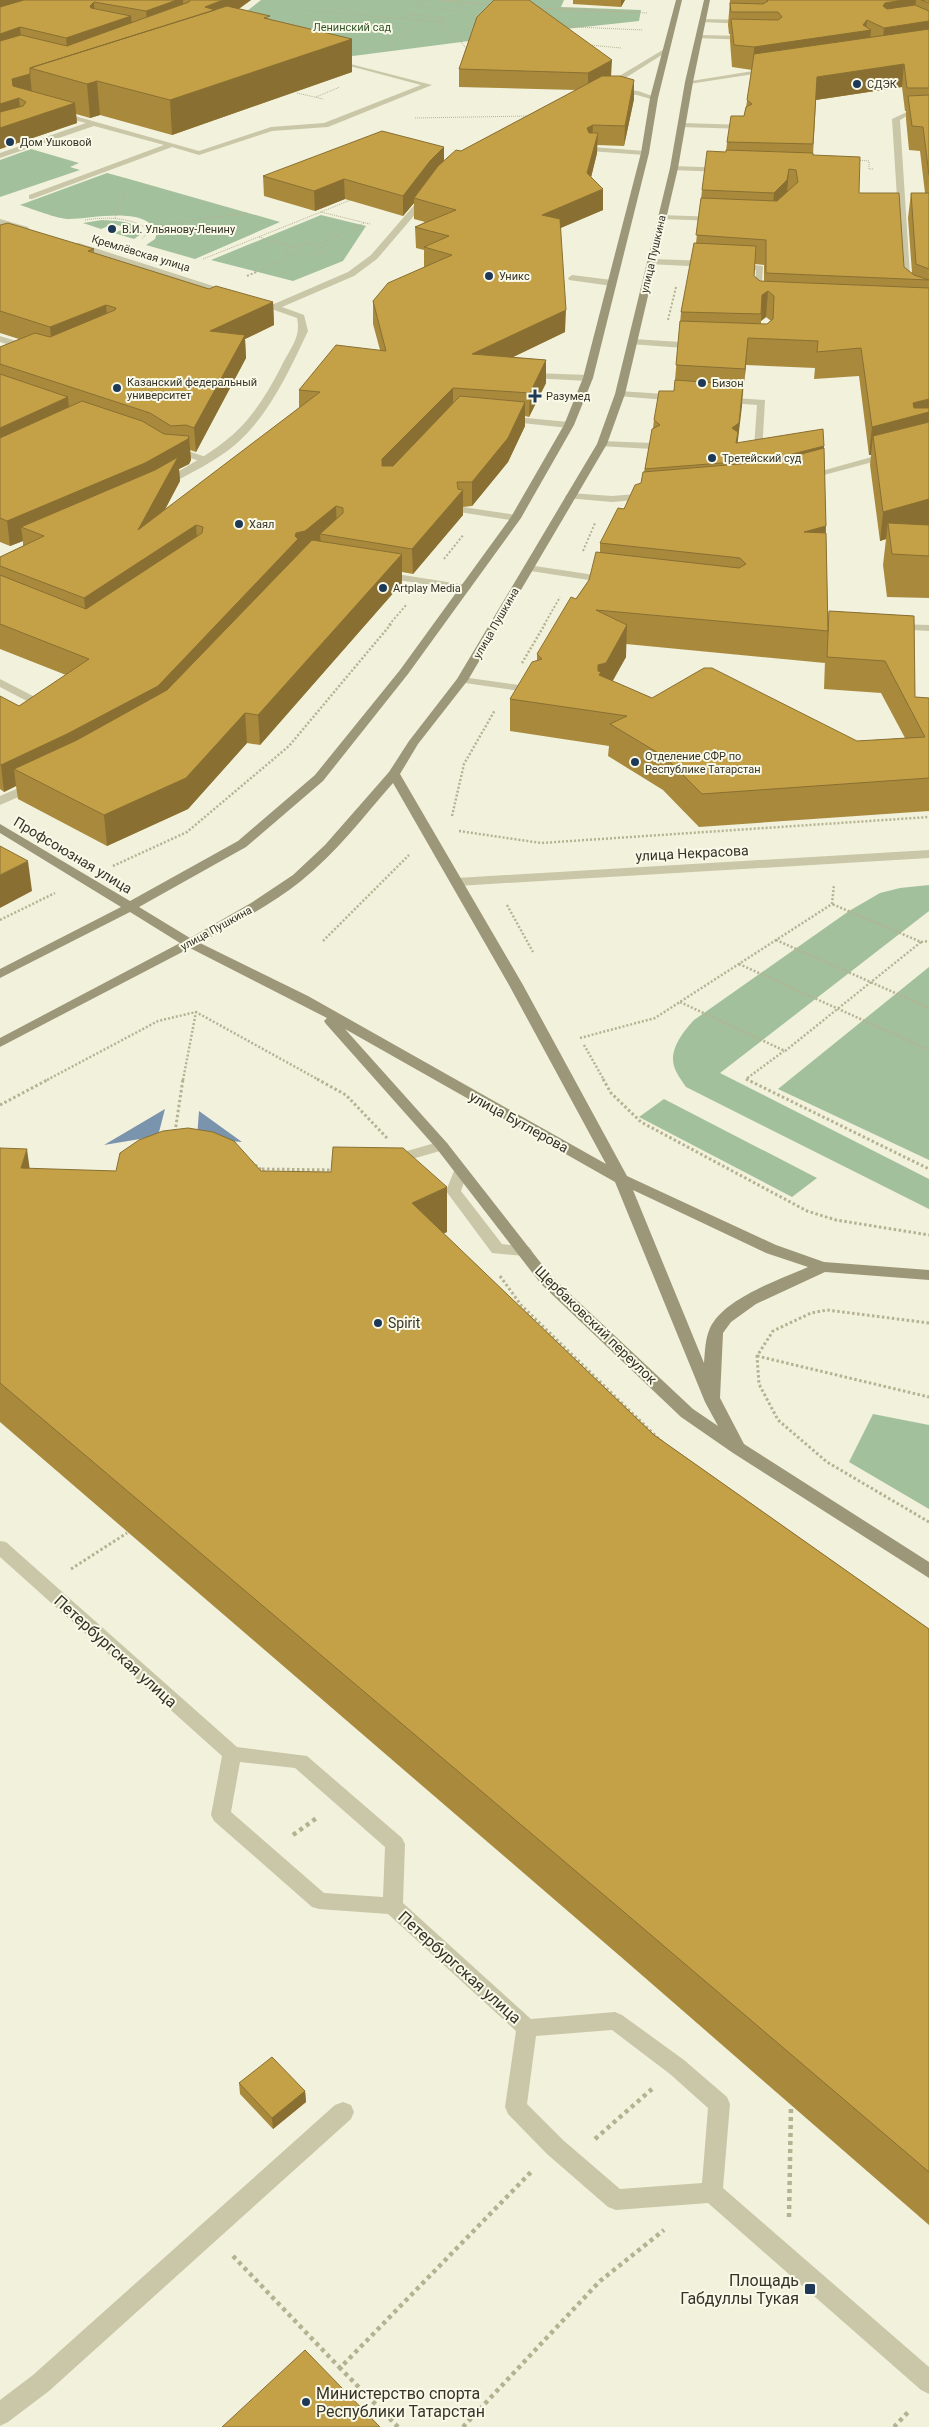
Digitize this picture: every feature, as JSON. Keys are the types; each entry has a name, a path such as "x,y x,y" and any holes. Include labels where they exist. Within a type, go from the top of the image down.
{"main road":[{"path":"0,974 130,907 242,844 319,778 404,672 516,518 570,425 588,378 645,153 654,98 679,0"},
{"name":"улица Пушкина","path":"0,1043 190,943 256,906 296,878 329,848 394,774 462,680 602,444 620,394 633,342 674,168 689,82 707,0"},
{"path":"394,774 516,985 622,1179 648,1249 713,1402 739,1449"},
{"name":"Профсоюзная улица","path":"0,828 130,907"},
{"name":"улица Бутлерова","path":"130,907 190,943 324,1012 622,1179 771,1249 823,1266 929,1275"},
{"name":"Щербаковский переулок","path":"324,1012 442,1146 546,1280 687,1413 739,1449 929,1571"},
{"path":"713,1402 713,1354 718,1327 735,1310 758,1295 823,1266"}],"street":[{"path":"702,21 761,22"},
{"path":"698,38 758,38"},
{"path":"654,98 627,92 600,91 666,50"},
{"path":"47,110 200,153 271,129 325,125 428,85 323,58"},
{"path":"689,82 782,69"},
{"path":"929,114 911,113 900,115 896,119 908,292 915,297 929,301"},
{"path":"0,156 94,123"},
{"path":"682,125 744,128"},
{"path":"32,197 172,145"},
{"path":"592,149 645,153"},
{"path":"674,168 733,170"},
{"path":"275,307 350,274 374,257 431,190"},
{"path":"662,217 728,220"},
{"path":"0,221 30,230"},
{"name":"Кремлёвская улица","path":"68,242 237,295"},
{"path":"651,262 760,268 758,302 768,302"},
{"path":"572,278 612,283"},
{"path":"152,491 206,460 240,435 269,398 304,331 301,317 247,298"},
{"path":"0,339 38,351"},
{"path":"633,342 707,346"},
{"path":"7,351 21,346"},
{"path":"534,376 588,378"},
{"path":"620,394 687,398"},
{"path":"715,400 762,402 759,451 744,450"},
{"path":"492,418 570,425"},
{"path":"602,444 652,446"},
{"path":"790,481 929,444"},
{"path":"163,450 170,455 188,454 206,460"},
{"path":"570,496 612,499 659,495"},
{"path":"463,510 516,518"},
{"path":"528,568 620,581"},
{"path":"374,573 466,588"},
{"path":"880,626 929,628"},
{"path":"462,680 534,690"},
{"path":"0,682 29,698"},
{"path":"0,801 47,779"},
{"name":"улица Некрасова","path":"456,882 929,854"},
{"path":"405,1156 442,1146"},
{"name":"Петербургская улица","path":"0,1547 232,1754 300,1761 395,1844 393,1906"},
{"name":"Петербургская улица","path":"232,1754 221,1815 318,1901 393,1906 527,2028 615,2021 677,2067 719,2104 712,2192 616,2200 571,2162 516,2107 527,2028"},
{"path":"0,2414 40,2383 343,2112"},
{"path":"712,2192 929,2382"}],"path":[{"path":"425,0 417,6 457,11 467,3"},
{"path":"442,0 494,5"},
{"path":"532,8 647,13 646,19"},
{"path":"291,9 439,22 457,37 471,54"},
{"path":"429,16 438,9"},
{"path":"404,18 410,14 445,18 439,22"},
{"path":"380,72 393,42 421,20"},
{"path":"558,24 575,27 643,30 644,24"},
{"path":"556,29 575,27"},
{"path":"586,45 621,48"},
{"path":"414,118 530,116 522,120"},
{"path":"850,160 869,161 869,169 879,170"},
{"path":"203,259 357,197"},
{"path":"321,212 376,226"},
{"path":"83,220 114,218 128,220 145,228 247,213"},
{"path":"258,237 289,246 298,244 318,245 364,223"},
{"path":"138,241 147,233 145,228"},
{"path":"289,246 285,250 286,253 292,256 306,257 320,254 324,251 318,245"},
{"path":"246,276 292,256"},
{"path":"111,867 187,832 289,746 426,582 480,513"},
{"path":"458,831 541,843 929,817"},
{"path":"323,941 413,852"},
{"path":"832,904 835,879"},
{"path":"0,920 58,892"},
{"path":"502,897 534,955"},
{"path":"580,1038 655,1018 832,904"},
{"path":"832,904 921,942 929,941"},
{"path":"776,940 929,1008"},
{"path":"921,942 746,1079 929,1169"},
{"path":"739,964 929,1050"},
{"path":"680,1002 784,1051"},
{"path":"0,1105 158,1021 196,1012 346,1095 405,1156"},
{"path":"174,1141 184,1064 196,1012"},
{"path":"576,1030 611,1093 641,1122 807,1211 836,1220 929,1235"},
{"path":"245,1160 261,1168 267,1174"},
{"path":"261,1168 346,1170"},
{"path":"929,1323 827,1310 811,1313 773,1331 757,1356 759,1384 778,1420 827,1462 929,1522"},
{"path":"757,1356 929,1397"},
{"path":"44,1587 127,1533"},
{"path":"266,1854 344,1800"},
{"path":"571,2162 677,2067"},
{"path":"789,2258 791,2106"},
{"path":"340,2368 555,2147"},
{"path":"463,2427 600,2281 667,2228"},
{"path":"210,2232 398,2427"}],"green space":[{"name":"Ленинский сад","path":"261,0 564,0 561,7 641,10 639,21 353,56 234,21"},
{"path":"31,149 79,163 70,167 80,170 0,197 0,160"},
{"path":"107,173 280,222 195,259 146,245 155,239 157,233 151,224 142,219 130,216 104,216 64,219 20,205"},
{"path":"321,215 366,226 343,261 293,281 211,260"},
{"path":"102,220 131,224 139,229 141,234 134,239 114,233 127,228 114,224 101,229 83,223"},
{"path":"929,885 929,911 720,1073 929,1179 929,1209 686,1087 676,1071 673,1060 678,1041 694,1020 849,911 880,893 900,888"},
{"path":"929,967 929,1160 778,1089"},
{"path":"664,1099 817,1178 792,1197 639,1117"},
{"path":"873,1414 929,1425 929,1509 849,1462"}],"water":[{"path":"165,1109 158,1136 104,1145"},
{"path":"199,1111 242,1142 197,1138"}],"building":[{"path":"24,0 177,0 146,11 94,2 90,6 91,8 131,16 66,38 20,27 0,34 0,7"},
{"path":"190,0 223,0 205,7 215,10 30,68 30,74 12,79 13,86 75,103 0,128 0,112 23,106 26,102 19,98 0,104 0,41 21,35 67,46 189,2"},
{"path":"494,0 529,0 612,60 588,73 459,69 477,17"},
{"path":"767,0 903,0 885,3 883,6 887,9 915,5 929,11 929,21 884,28 867,20 863,25 871,30 754,47 734,45 731,19 778,20 782,17 778,12 731,12 730,3 763,4"},
{"path":"227,6 270,16 264,18 352,39 170,100 97,81 87,84 30,68"},
{"path":"929,29 929,88 907,88 904,64 817,77 813,144 727,142 731,116 744,116 746,107 752,104 747,100 754,54"},
{"path":"602,76 620,76 634,80 625,126 593,125 587,128 589,133 598,133 587,173 603,189 542,215 560,219 566,310 472,354 546,360 530,393 453,388 382,459 382,466 393,466 460,396 525,402 508,438 472,482 457,482 458,489 463,490 412,549 320,534 343,513 343,508 336,506 305,531 296,533 295,536 298,539 158,686 67,734 1,765 0,696 19,706 89,659 0,624 0,575 86,609 202,533 203,527 196,525 84,598 0,566 0,557 44,536 21,527 155,470 178,457 138,530 320,392 299,390 336,345 386,351 373,301 388,283 452,255 424,247 449,236 415,227 456,210 414,198 438,166 456,150 461,151"},
{"path":"929,95 929,175 923,127 912,126 908,96"},
{"path":"382,131 444,147 430,161 403,196 344,179 314,191 263,176"},
{"path":"726,150 813,153 813,155 860,157 859,193 899,193 904,267 914,275 929,280 766,273 766,240 696,235 701,198 777,201 798,182 796,170 789,169 787,180 774,193 702,190 707,151 726,152"},
{"path":"911,193 929,193 929,269 916,264"},
{"path":"8,223 94,249 88,251 209,289 216,286 273,302 210,331 245,335 194,428 186,425 171,426 150,413 0,364 0,347 35,333 50,337 116,308 106,305 50,327 0,311 0,225"},
{"path":"694,243 756,246 754,276 760,281 929,288 929,399 913,403 914,408 929,408 929,412 872,427 861,348 817,352 818,341 748,338 745,369 676,365 680,321 767,324 773,319 774,296 768,291 762,295 761,314 681,312"},
{"path":"0,374 68,397 0,428"},
{"path":"675,380 743,385 739,423 732,428 738,432 736,443 823,429 824,446 773,459 645,469 652,429 660,425 654,420 659,391 674,391"},
{"path":"82,401 142,421 164,434 189,436 188,439 145,463 7,521 0,518 0,438"},
{"path":"929,422 929,499 883,512 873,436"},
{"path":"824,448 826,526 804,532 826,533 828,631 596,610 627,625 606,663 598,665 598,671 601,672 599,675 652,698 704,668 712,668 857,741 925,737 885,661 827,657 829,611 914,616 915,697 929,698 929,778 702,794 665,757 610,724 627,716 510,699 532,662 542,659 537,654 571,597 576,599 589,580 596,552 739,568 746,564 740,558 600,543 618,508 624,509 635,485 641,483 643,472 775,461"},
{"path":"888,523 929,525 929,556 892,554"},
{"path":"312,540 402,554 258,715 245,713 186,778 104,815 14,769 77,740 167,690"},
{"path":"0,846 28,861 0,875"},
{"path":"188,1128 213,1132 234,1141 261,1171 331,1172 333,1147 403,1148 447,1187 412,1203 654,1435 929,1629 929,2172 0,1383 0,1148 27,1149 21,1168 116,1171 120,1153 139,1140 163,1131"},
{"path":"272,2057 305,2091 272,2118 239,2083"},
{"path":"305,2350 380,2427 222,2427"}],"place":[{"name":"СДЭК","path":"857,84"},
{"name":"Дом Ушковой","path":"10,142"},
{"name":"В.И. Ульянову-Ленину","path":"112,229"},
{"name":"Уникс","path":"489,276"},
{"name":"Бизон","path":"702,383"},
{"name":"Казанский федеральный университет","path":"117,388"},
{"name":"Разумед","path":"535,396"},
{"name":"Третейский суд","path":"712,458"},
{"name":"Хаял","path":"239,524"},
{"name":"Artplay Media","path":"383,588"},
{"name":"Отделение СФР по Республике Татарстан","path":"635,762"},
{"name":"Spirit","path":"378,1323"},
{"name":"Площадь Габдуллы Тукая","path":"810,2289"},
{"name":"Министерство спорта Республики Татарстан","path":"306,2402"}]}
